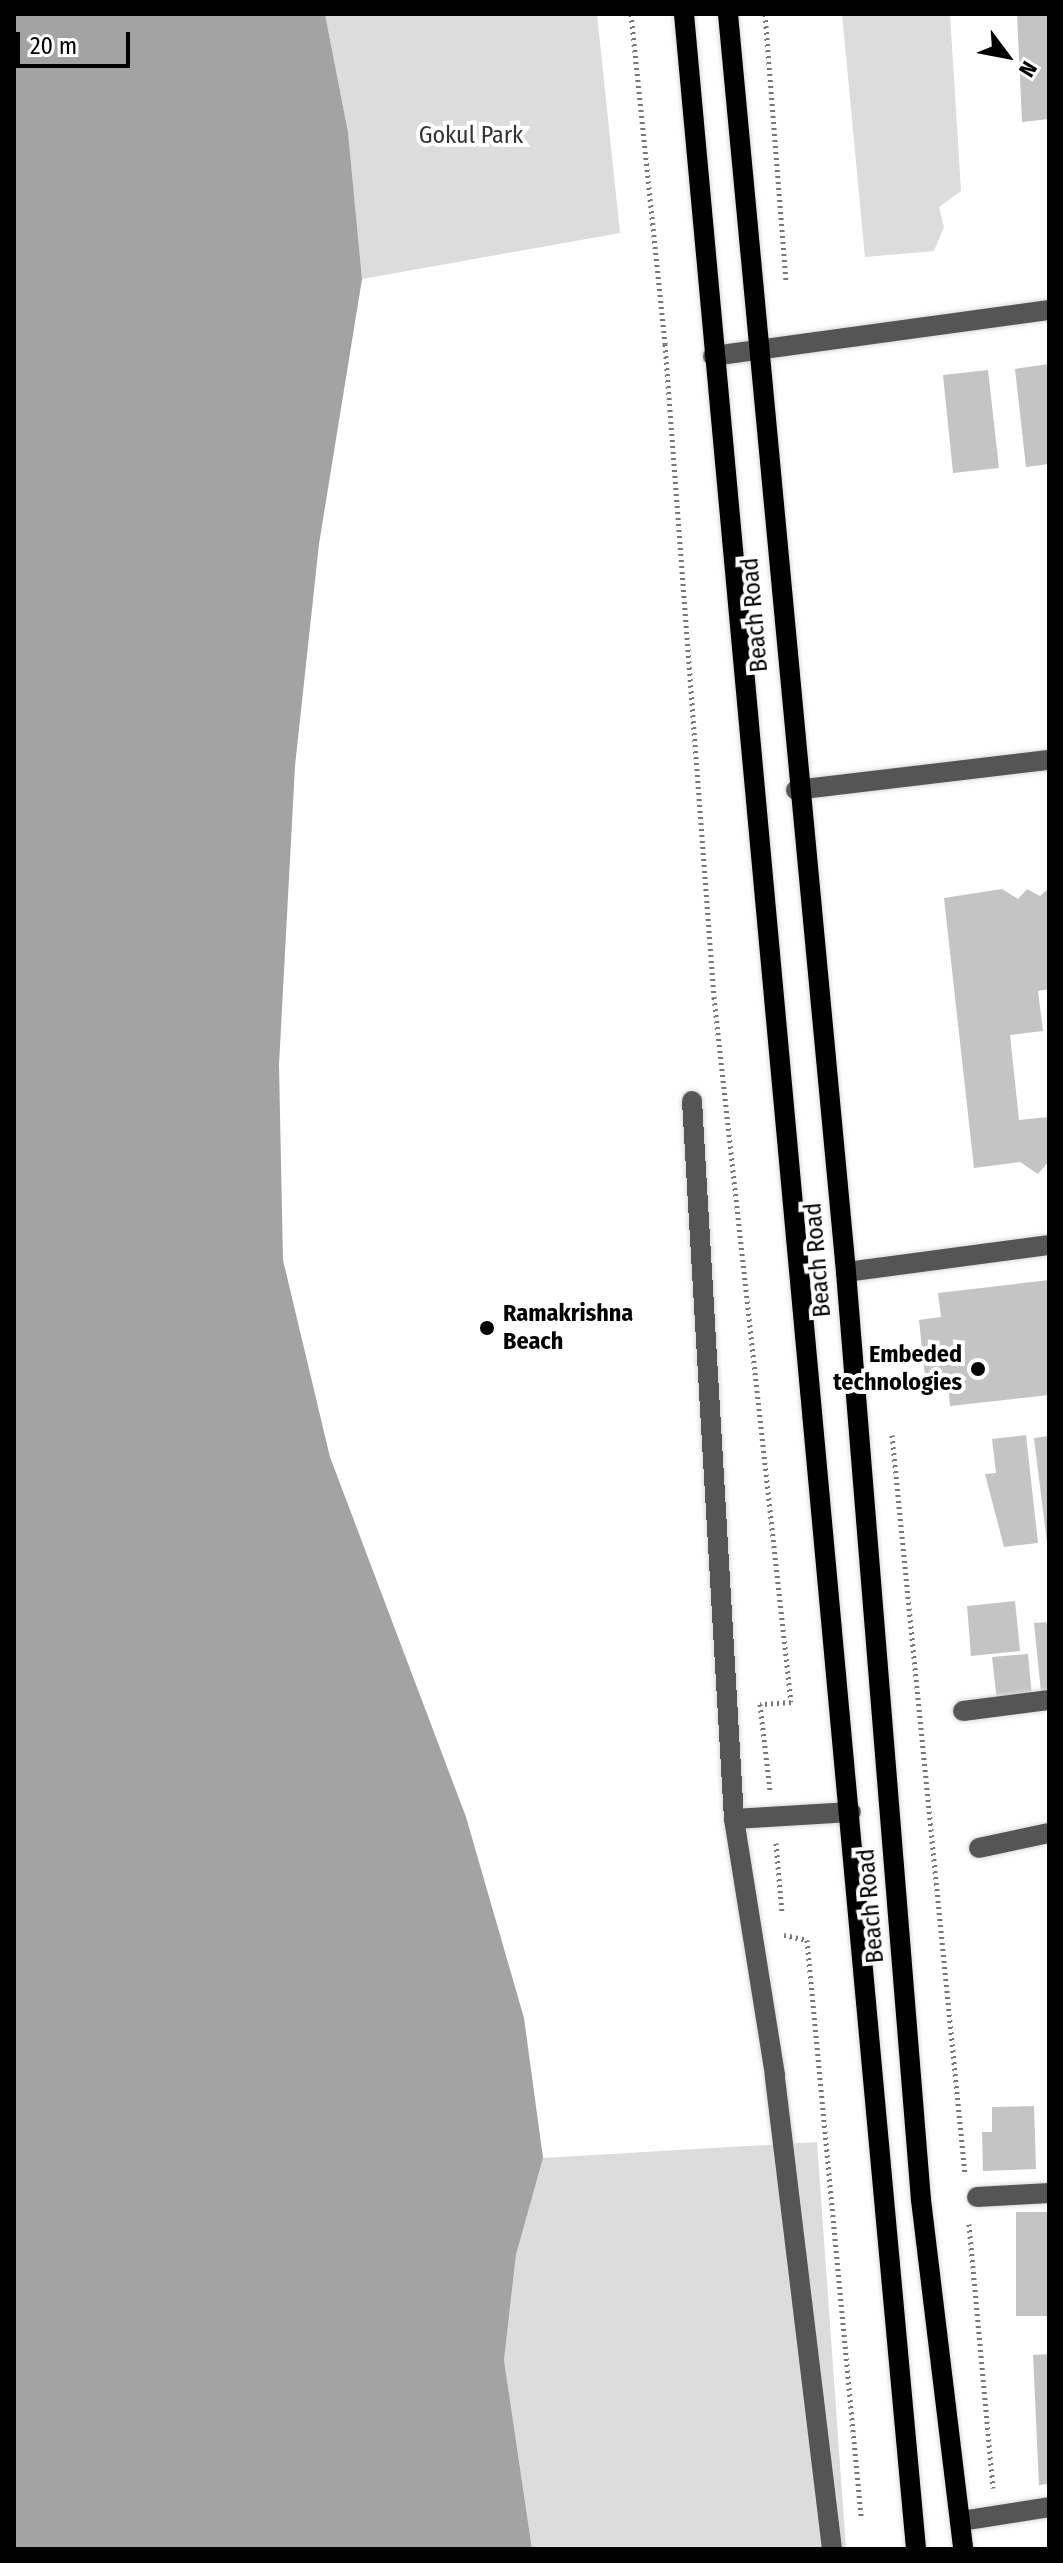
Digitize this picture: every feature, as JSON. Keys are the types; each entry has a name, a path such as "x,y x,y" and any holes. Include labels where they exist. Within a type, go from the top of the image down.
{"main road":[{"name":"Beach Road","path":"684,14 713,356 851,1812 916,2549"},
{"name":"Beach Road","path":"728,14 796,790 846,1272 921,2200 963,2549"}],"street":[{"path":"713,356 759,347 1049,310"},
{"path":"796,790 1049,760"},
{"path":"692,1101 734,1819 775,2075 832,2549"},
{"path":"846,1272 1049,1245"},
{"path":"963,1711 1049,1700"},
{"path":"734,1819 851,1812"},
{"path":"979,1848 1049,1833"},
{"path":"977,2197 1049,2193"},
{"path":"961,2521 1049,2507"}],"path":[{"path":"631,14 665,344 714,997 791,1702 760,1704 784,1938 807,1940 862,2534"}],"green space":[{"name":"Gokul Park","path":"325,14 597,14 620,233 362,279 348,132"},
{"path":"842,14 950,14 961,191 939,207 944,227 934,251 865,257"},
{"path":"817,2142 846,2549 532,2549 504,2360 516,2255 543,2158"}],"shaded area":[{"path":"14,14 325,14 348,132 362,279 319,544 295,766 279,1065 283,1260 330,1457 466,1817 524,2018 543,2158 516,2255 504,2360 532,2549 14,2549"}],"building":[{"path":"1017,14 1049,14 1049,119 1022,122"},
{"path":"1049,364 1049,464 1026,467 1015,369"},
{"path":"988,370 999,468 953,473 943,375"},
{"path":"1049,888 1049,989 1038,991 1043,1031 1010,1035 1019,1120 1049,1117 1049,1161 1038,1174 1020,1162 974,1168 944,898 1002,889 1018,899 1027,889 1040,896"},
{"path":"1049,1280 1049,1395 950,1406 947,1375 925,1377 919,1320 941,1317 938,1293"},
{"path":"1026,1435 1038,1543 1004,1547 985,1474 996,1473 992,1439"},
{"path":"1049,1436 1049,1543 1047,1543 1034,1438"},
{"path":"1015,1601 1020,1651 971,1656 967,1606"},
{"path":"1049,1622 1049,1691 1041,1692 1034,1623"},
{"path":"1028,1654 1032,1697 997,1701 992,1657"},
{"path":"1034,2106 1036,2169 983,2171 982,2132 992,2132 992,2107"},
{"path":"1016,2212 1049,2212 1049,2316 1016,2316"},
{"path":"1049,2354 1049,2484 1039,2485 1033,2355"}],"place":[{"name":"Ramakrishna Beach","path":"487,1328"},
{"name":"Embeded technologies","path":"978,1369"}]}
